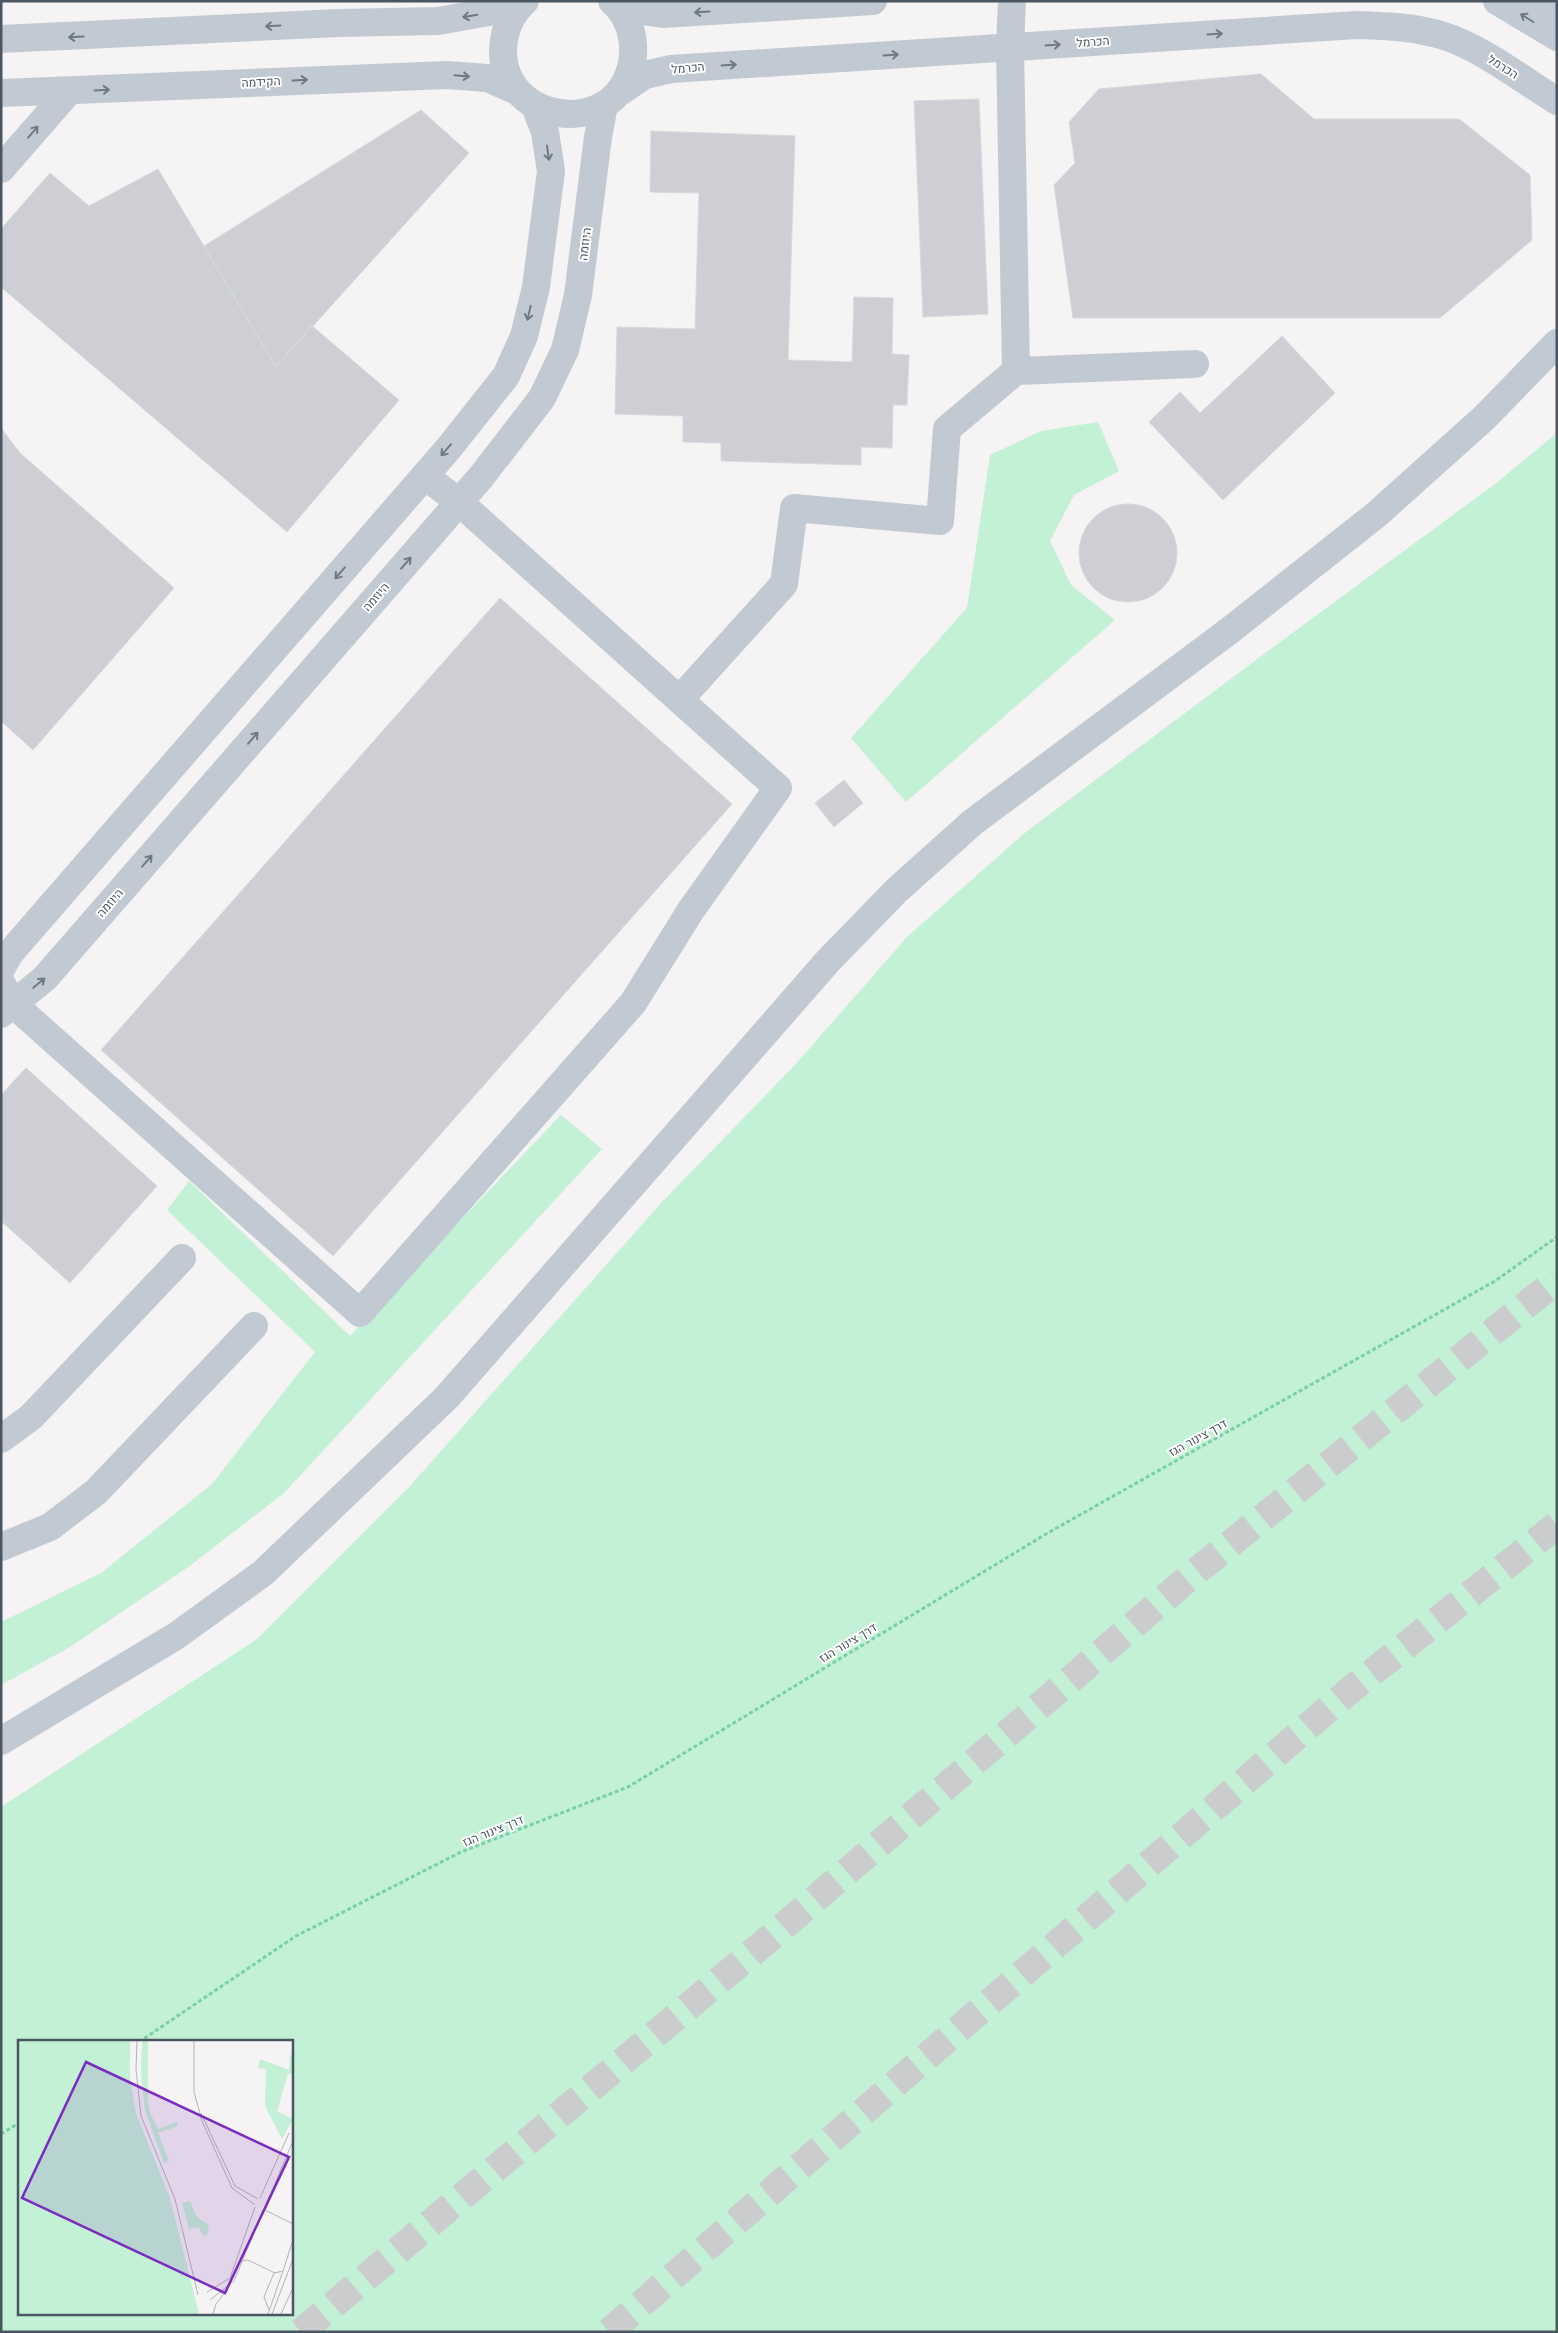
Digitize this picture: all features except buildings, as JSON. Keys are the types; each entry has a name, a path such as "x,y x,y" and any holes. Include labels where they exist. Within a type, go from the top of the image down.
{"street":[{"path":"616,5 663,14 872,1"},
{"path":"1012,1 1010,47 1016,371"},
{"path":"1497,1 1557,37"},
{"path":"1535,1 1557,6"},
{"path":"1,39 338,23 438,21 521,4"},
{"path":"1,969 16,946 425,476 474,418 506,376 524,336 536,287 551,171 544,132 526,99 506,71 503,48 506,27 521,4"},
{"path":"610,99 629,76 634,51 631,28 616,5"},
{"name":"הכרמל","path":"526,99 556,114 577,115 610,99 645,74 671,69 1357,25 1400,26 1445,36 1467,47 1557,101"},
{"name":"הקידמה","path":"1,93 69,92 330,78 446,75 487,78 526,99"},
{"path":"1,169 69,92"},
{"name":"היוזמה","path":"5,1000 45,978 459,502 542,398 565,350 578,295 598,137 610,99"},
{"path":"1,1741 176,1636 263,1572 447,1397 828,961 897,890 974,822 1228,631 1377,514 1484,418 1557,343"},
{"path":"680,699 784,584 794,508 940,522 947,429 1016,371 1195,364"},
{"path":"5,1000 360,1313 633,1003 691,910 778,788 459,502 425,476"},
{"path":"1,1439 31,1417 182,1258"},
{"path":"1,1547 50,1527 96,1492 254,1326"}],"path":[{"name":"דרך צינור הגז","path":"142,2040 296,1936 461,1852 628,1786 1046,1534 1495,1281 1557,1237"},
{"path":"1,2134 18,2124"}],"green space":[{"path":"1098,422 1119,471 1074,495 1050,541 1071,585 1115,620 906,802 851,738 967,608 990,455 1041,431"},
{"path":"1557,433 1557,2332 1,2332 1,1807 257,1639 409,1487 663,1201 794,1066 908,936 1026,832 1495,484"},
{"path":"561,1115 602,1149 284,1493 191,1565 70,1647 1,1685 1,1622 101,1573 212,1484 315,1352 167,1210 189,1181 350,1336"}],"tunnel":[{"path":"301,2332 771,1937 1193,1574 1557,1280"},
{"path":"609,2332 1349,1691 1557,1525"}]}
